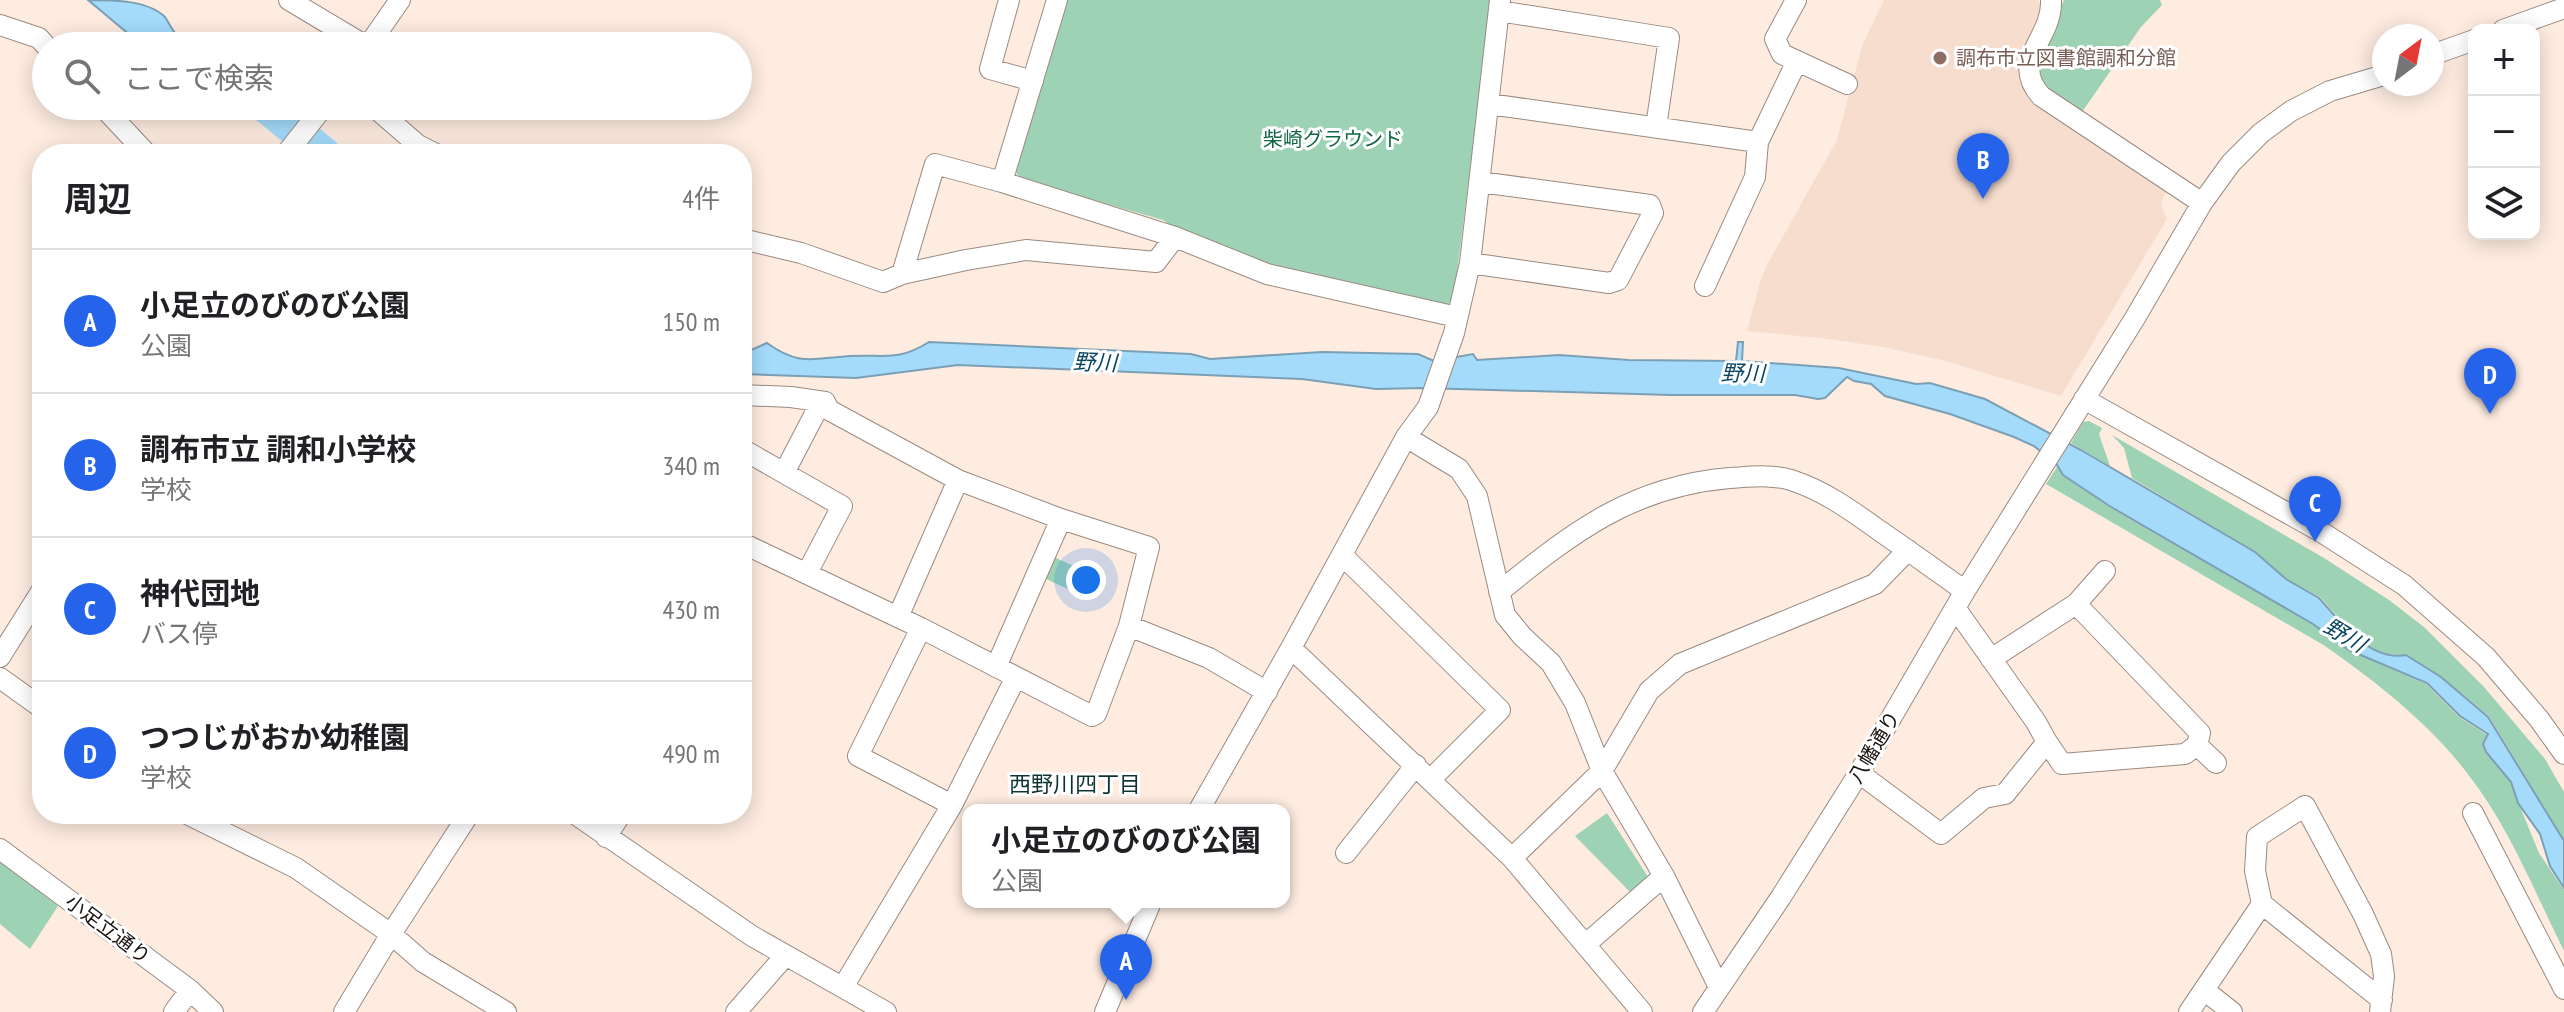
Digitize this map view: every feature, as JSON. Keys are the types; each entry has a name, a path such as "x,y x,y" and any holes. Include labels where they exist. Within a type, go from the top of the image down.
{"street":[{"path":"289,0 343,32"},
{"path":"377,32 400,0"},
{"path":"1009,0 990,69 1033,81"},
{"path":"1002,182 1057,0"},
{"path":"1796,0 1775,39 1782,54 1847,84"},
{"path":"2051,0 2052,12 2028,67 2030,83 2041,96 2202,203"},
{"path":"1202,804 1406,437 1428,407 1455,325 1470,263 1499,6 1669,38 1656,127"},
{"path":"2520,24 2564,8"},
{"path":"0,25 32,36"},
{"path":"2444,51 2468,42"},
{"path":"1705,286 1755,177 1758,142 1797,61"},
{"name":"八幡通り","path":"1703,1012 1781,897 1859,773 2202,203 2231,163 2261,133 2291,111 2330,91 2372,79"},
{"path":"1489,104 1758,142"},
{"path":"115,120 138,144"},
{"path":"294,144 313,120"},
{"path":"389,120 417,144"},
{"path":"902,274 935,164 1175,237 1267,274 1455,325"},
{"path":"1470,263 1609,283 1618,280 1653,213 1650,205 1480,182"},
{"path":"752,241 801,253 883,282 902,274 1026,250 1156,262 1175,237"},
{"path":"752,395 825,402 829,410 958,480 1061,519 1149,547 1129,626 1096,714 1092,716 921,628 752,548"},
{"path":"784,473 821,402"},
{"path":"2079,406 2323,533 2404,585 2496,667 2564,754"},
{"path":"1406,437 1459,469 1477,496 1505,615 1551,663 1575,703 1602,771 1664,876 1719,987"},
{"path":"752,455 842,506 807,573"},
{"path":"1499,592 1587,524 1631,502 1670,489 1718,479 1754,476 1788,479 1833,497 1908,550 1961,600 1991,659 2062,764 2185,754 2197,745 2200,733 2076,604"},
{"path":"898,617 958,480"},
{"path":"996,667 1061,519"},
{"path":"1512,858 1602,771 1649,691 1680,664 1875,584 1908,550"},
{"path":"1342,555 1500,710 1423,772 1346,853"},
{"path":"1991,659 2076,604 2105,571"},
{"path":"0,657 32,606"},
{"path":"1129,626 1209,658 1267,692"},
{"path":"921,628 858,756 952,805"},
{"path":"1291,648 1512,858 1642,1012"},
{"path":"843,987 952,805 1016,677"},
{"path":"0,678 32,701"},
{"path":"1859,773 1941,834 1984,798 2005,794 2047,742"},
{"path":"2197,745 2216,763"},
{"path":"2305,806 2381,954 2384,976 2381,1006 2262,904 2255,871 2257,837 2305,806"},
{"path":"2473,813 2564,989"},
{"path":"207,824 296,868 391,934 423,962 506,1012"},
{"path":"344,1012 462,824"},
{"path":"588,824 785,956 886,1012"},
{"path":"606,837 614,824"},
{"name":"小足立通り","path":"0,849 190,990 213,1012"},
{"path":"1586,944 1664,876"},
{"path":"2189,1012 2262,904"},
{"path":"1105,1012 1148,908"},
{"path":"736,1012 785,956"},
{"path":"174,1012 190,990"},
{"path":"2204,990 2232,1012"}],"shaded area":[{"path":"1884,0 2038,0 2044,14 2020,64 2018,77 2025,93 2167,191 2161,202 2167,219 2061,396 1942,360 1883,347 1747,331 1768,263 1837,140 1862,46"}],"green space":[{"name":"柴崎グラウンド","path":"1067,0 1491,0 1454,298 1444,309 1265,265 1178,230 1163,220 1020,179 1014,169"},
{"path":"2064,0 2160,0 2162,5 2141,27 2082,112 2049,92 2039,75 2045,42"},
{"path":"2089,421 2102,428 2099,434 2110,466 2071,443 2083,422"},
{"path":"2112,435 2324,558 2424,627 2484,687 2545,759 2564,792 2564,840 2489,716 2442,677 2406,654 2387,654 2362,643 2339,626 2336,615 2320,597 2287,579 2256,552 2132,478 2124,448"},
{"path":"2057,467 2063,476 2114,510 2312,624 2349,650 2426,684 2459,717 2487,735 2482,744 2485,752 2510,782 2539,853 2564,890 2564,951 2496,815 2436,737 2382,689 2325,646 2046,484"},
{"path":"1054,557 1093,575 1083,596 1044,578"},
{"path":"1607,813 1650,880 1633,895 1575,836"},
{"path":"0,861 58,906 30,949 0,924"}],"water":[{"path":"88,0 130,2 149,7 165,17 174,32 126,32"},
{"name":"野川","path":"929,342 1191,354 1210,359 1322,352 1418,354 1434,361 1473,354 1477,360 1559,355 1629,360 1736,361 1738,342 1743,342 1742,361 1839,368 1916,384 1930,383 1985,399 2081,450 2255,552 2286,579 2319,598 2335,616 2338,626 2362,643 2387,655 2406,655 2441,677 2488,717 2564,841 2564,888 2550,866 2540,834 2518,803 2511,782 2486,752 2483,744 2488,734 2460,716 2427,683 2349,650 2313,624 2111,507 2063,475 2057,465 2034,446 1950,414 1885,396 1871,384 1847,377 1825,398 1818,399 1795,395 1376,389 1302,379 958,365 856,378 752,374 752,350 767,343 789,355 808,359 891,356"}],"waterway":[{"name":"野川","path":"283,120 312,144"}],"place":[{"name":"調布市立図書館調和分館","path":"1940,58"},
{"name":"調布市立 調和小学校","path":"1983,199"},
{"name":"つつじがおか幼稚園","path":"2490,414"},
{"name":"神代団地","path":"2315,542"},
{"name":"小足立のびのび公園","path":"1126,1000"}],"district":[{"name":"西野川四丁目","path":"1075,784"}]}
